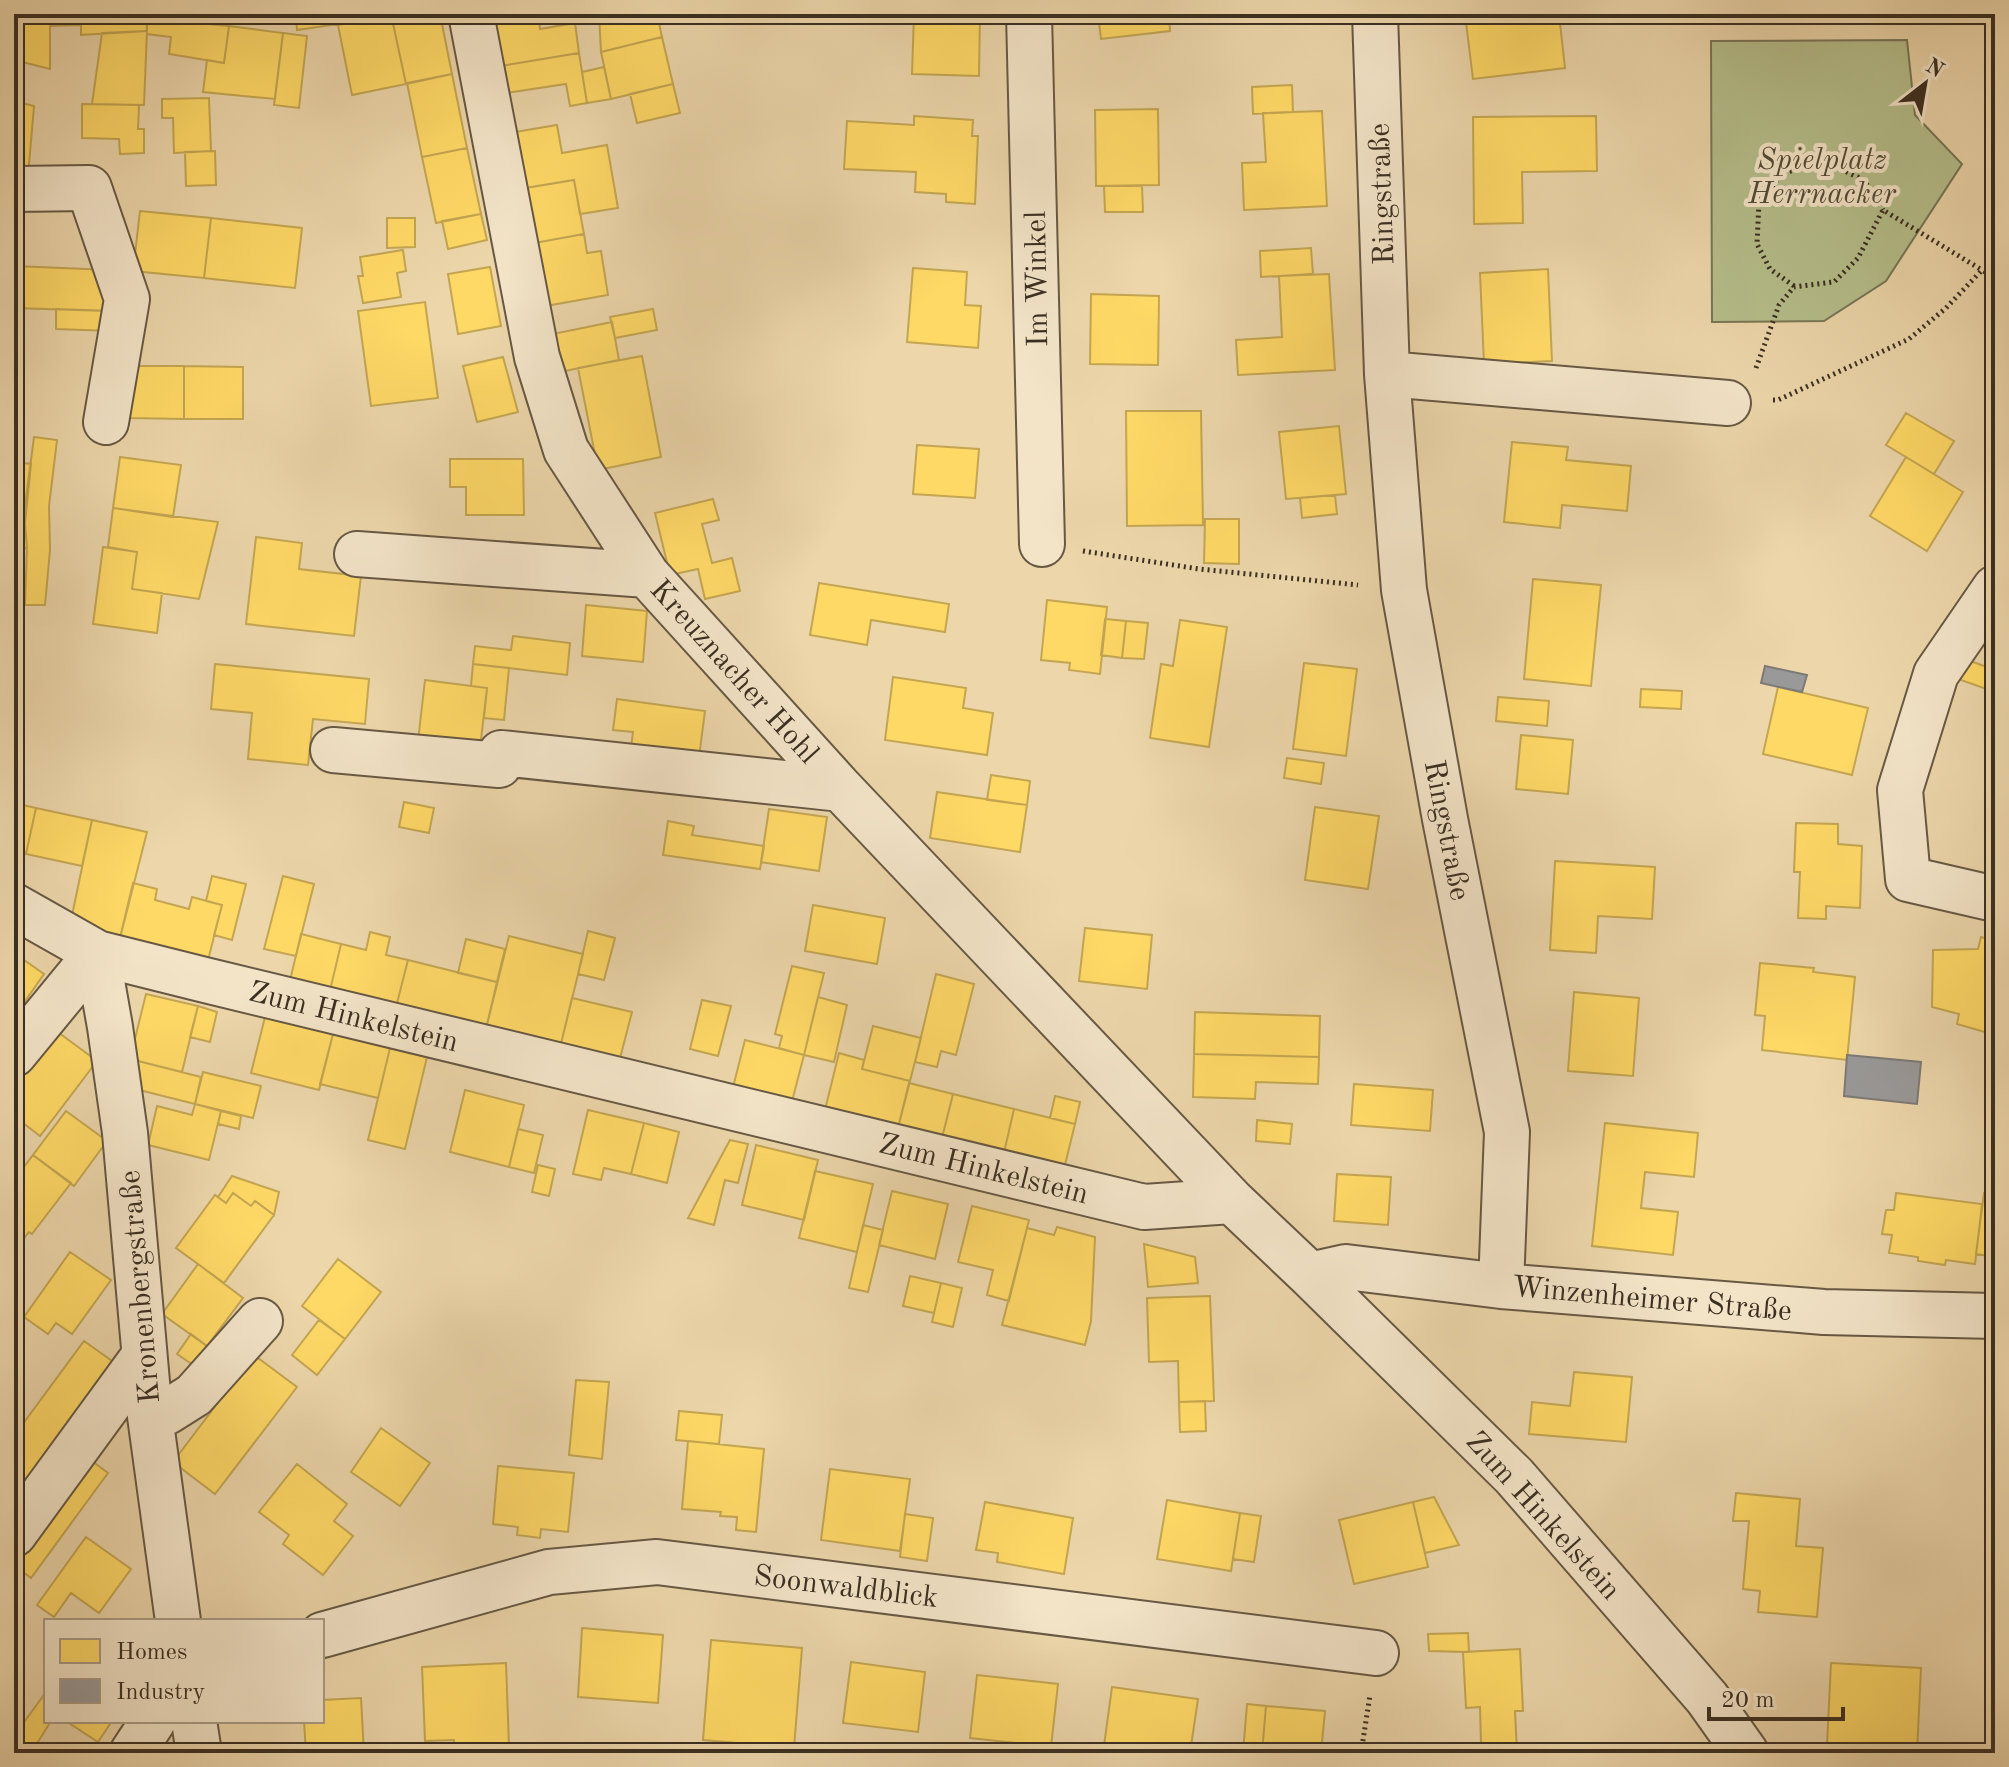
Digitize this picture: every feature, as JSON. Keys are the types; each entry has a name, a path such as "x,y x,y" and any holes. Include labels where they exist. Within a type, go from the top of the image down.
{"street":[{"name":"Kreuznacher Hohl","path":"471,14 537,357 566,450 647,575 841,789 1232,1201"},
{"name":"Im Winkel","path":"1029,14 1042,544"},
{"name":"Ringstraße","path":"1375,14 1387,374 1404,590 1445,819 1507,1132 1501,1286"},
{"path":"14,189 89,188 127,299 106,422"},
{"path":"1387,374 1728,403"},
{"path":"357,554 647,575"},
{"path":"1995,588 1936,674 1900,790 1908,879 1995,899"},
{"path":"333,750 499,765 501,753 841,789"},
{"name":"Zum Hinkelstein","path":"14,906 97,953 1144,1207 1232,1201 1514,1476 1707,1698 1746,1753"},
{"path":"14,1054 97,953"},
{"name":"Kronenbergstraße","path":"97,953 125,1133 150,1416 178,1619"},
{"name":"Winzenheimer Straße","path":"1310,1275 1346,1267 1501,1286 1824,1312 1995,1316"},
{"path":"150,1416 167,1412 194,1395 260,1321"},
{"path":"14,1534 144,1356"},
{"name":"Soonwaldblick","path":"324,1634 549,1572 657,1562 1376,1653"},
{"path":"132,1753 152,1723"},
{"path":"194,1723 199,1753"}],"path":[{"path":"1794,287 1770,269 1757,244 1759,202 1783,173 1825,162 1864,180 1883,210 1995,278"},
{"path":"1728,403 1755,372 1779,305 1794,287 1834,282 1858,258 1883,210"},
{"path":"1728,403 1778,400 1909,339 1946,308 1982,270"},
{"path":"1042,544 1213,571 1404,590"},
{"path":"1361,1753 1376,1653"}],"green space":[{"name":"Spielplatz Herrnacker","path":"1907,40 1915,115 1962,164 1886,281 1824,321 1712,322 1711,41"}],"building: Homes":[{"path":"14,14 81,14 81,25 50,26 50,69 14,60"},
{"path":"81,14 146,14 147,31 81,35"},
{"path":"146,14 208,14 210,24 147,18"},
{"path":"296,14 336,14 338,24 297,30"},
{"path":"391,14 440,14 452,74 406,84"},
{"path":"391,14 406,84 352,95 338,25"},
{"path":"486,14 538,14 540,29 575,23 579,53 495,67"},
{"path":"599,14 657,14 662,37 601,52"},
{"path":"914,14 980,14 979,76 912,74"},
{"path":"1098,14 1169,14 1170,31 1101,39"},
{"path":"1465,14 1559,14 1565,68 1473,79"},
{"path":"147,18 229,26 224,63 169,54 171,37 147,34"},
{"path":"229,26 283,33 275,99 203,92 207,60 224,63"},
{"path":"147,31 144,105 92,104 102,33"},
{"path":"283,33 307,36 299,108 274,105"},
{"path":"662,37 673,84 611,99 601,52"},
{"path":"579,53 587,103 570,106 566,84 499,94 495,67"},
{"path":"604,67 611,99 587,103 582,72"},
{"path":"452,74 467,148 422,157 407,83"},
{"path":"673,84 680,113 637,123 630,94"},
{"path":"1292,85 1293,112 1253,114 1252,87"},
{"path":"209,98 211,151 174,153 173,118 162,118 162,99"},
{"path":"14,101 34,106 28,176 14,176"},
{"path":"82,104 139,105 138,129 144,129 144,153 120,154 119,139 82,138"},
{"path":"1158,109 1159,185 1096,186 1095,110"},
{"path":"1322,111 1327,206 1244,210 1242,163 1266,162 1263,113"},
{"path":"914,116 973,120 972,136 978,136 975,204 946,202 946,194 915,192 916,172 844,169 847,121 914,125"},
{"path":"1596,116 1597,171 1522,172 1523,223 1474,224 1473,117"},
{"path":"557,125 562,153 607,145 618,208 580,214 574,180 519,189 509,133"},
{"path":"467,148 481,214 436,223 422,157"},
{"path":"215,151 216,185 186,186 185,152"},
{"path":"574,180 584,234 529,244 519,189"},
{"path":"1104,186 1142,186 1143,212 1105,212"},
{"path":"140,211 211,218 204,278 133,271"},
{"path":"481,214 487,240 448,249 442,221"},
{"path":"211,218 302,228 295,288 204,278"},
{"path":"387,218 415,218 415,247 387,248"},
{"path":"584,234 587,253 601,251 608,295 540,307 529,244"},
{"path":"1311,248 1313,274 1261,277 1260,251"},
{"path":"403,250 406,271 397,273 401,297 363,303 358,276 363,276 360,257"},
{"path":"14,266 109,270 108,311 14,308"},
{"path":"490,267 501,326 458,334 448,274"},
{"path":"913,268 967,272 965,305 981,306 978,348 907,342"},
{"path":"1548,269 1552,361 1484,364 1480,273"},
{"path":"1329,274 1335,370 1238,375 1236,340 1282,337 1279,276"},
{"path":"1091,294 1159,296 1158,365 1090,364"},
{"path":"425,302 438,398 371,406 358,311"},
{"path":"56,309 112,311 111,331 56,329"},
{"path":"653,309 657,330 615,338 610,317"},
{"path":"612,322 619,360 555,373 548,335"},
{"path":"642,356 661,457 598,470 578,368"},
{"path":"503,357 518,412 477,422 463,366"},
{"path":"130,366 184,366 184,419 129,418"},
{"path":"184,366 243,367 243,419 184,419"},
{"path":"1126,411 1201,411 1203,525 1127,526"},
{"path":"1906,413 1954,441 1934,474 1886,445"},
{"path":"1339,426 1346,494 1286,499 1279,432"},
{"path":"34,437 57,440 49,506 50,550 45,605 25,605 26,498"},
{"path":"1512,442 1568,447 1566,460 1631,466 1627,511 1562,505 1560,528 1504,522"},
{"path":"917,445 979,449 975,498 913,494"},
{"path":"120,457 181,465 173,517 113,508"},
{"path":"1906,457 1963,492 1927,551 1870,516"},
{"path":"450,459 523,459 524,515 466,515 466,487 450,487"},
{"path":"14,462 31,464 25,523 14,521"},
{"path":"1335,495 1337,514 1302,518 1300,498"},
{"path":"713,499 719,520 702,524 712,563 732,558 740,591 705,599 698,569 670,575 655,513"},
{"path":"113,508 218,522 199,599 132,589 137,552 108,547"},
{"path":"1205,519 1239,519 1239,564 1204,563"},
{"path":"14,521 25,523 27,548 14,549"},
{"path":"256,537 302,543 299,569 361,576 354,636 246,624"},
{"path":"103,547 137,552 132,589 162,593 157,633 93,624"},
{"path":"1533,579 1601,585 1591,686 1524,679"},
{"path":"819,583 949,604 945,632 871,620 867,645 810,635"},
{"path":"1047,600 1107,607 1100,674 1069,670 1070,663 1041,660"},
{"path":"586,605 647,611 643,662 582,656"},
{"path":"1105,619 1126,621 1122,658 1101,655"},
{"path":"1180,620 1227,627 1209,747 1150,738 1161,664 1173,666"},
{"path":"1126,621 1148,623 1144,659 1122,658"},
{"path":"513,636 570,643 567,675 473,664 475,646 511,650"},
{"path":"1965,659 1995,670 1992,691 1958,679"},
{"path":"1304,663 1357,669 1346,756 1293,749"},
{"path":"215,664 369,679 365,724 313,719 308,765 248,759 252,713 211,709"},
{"path":"473,664 509,668 504,720 484,718 487,688 471,686"},
{"path":"893,677 966,688 963,708 993,713 987,755 885,740"},
{"path":"425,680 487,688 480,748 418,741"},
{"path":"1778,687 1868,708 1852,775 1763,754"},
{"path":"1641,689 1682,691 1681,709 1640,707"},
{"path":"1498,697 1549,701 1547,726 1496,721"},
{"path":"617,699 705,711 698,765 630,756 633,732 613,730"},
{"path":"1521,735 1573,740 1568,794 1516,789"},
{"path":"1287,758 1324,763 1321,784 1284,778"},
{"path":"991,775 1030,781 1027,805 987,800"},
{"path":"937,792 1027,805 1020,852 930,838"},
{"path":"404,802 434,808 429,833 399,827"},
{"path":"14,803 36,808 26,854 14,851"},
{"path":"1315,807 1379,816 1368,889 1305,880"},
{"path":"36,808 92,820 82,866 26,854"},
{"path":"769,809 827,817 819,871 761,862"},
{"path":"92,820 147,832 118,946 71,920"},
{"path":"668,821 694,826 692,835 764,846 760,869 663,855"},
{"path":"1796,823 1838,824 1838,844 1862,846 1860,908 1826,906 1826,919 1798,918 1800,872 1794,872"},
{"path":"1555,861 1655,867 1652,919 1598,916 1596,953 1550,950"},
{"path":"212,876 246,884 232,940 214,935 222,905 206,901"},
{"path":"283,876 314,884 296,956 264,949"},
{"path":"133,883 157,889 155,900 189,909 192,897 222,905 206,968 118,946"},
{"path":"813,905 885,918 877,964 805,951"},
{"path":"1085,928 1152,935 1147,989 1079,981"},
{"path":"588,931 615,938 604,980 578,974"},
{"path":"370,932 390,937 386,955 408,960 394,1015 328,999 341,944 366,950"},
{"path":"301,934 341,944 328,999 288,989"},
{"path":"509,936 583,954 558,1056 484,1037"},
{"path":"1981,937 1995,941 1995,1035 1957,1024 1959,1014 1932,1007 1933,950 1978,949"},
{"path":"466,939 505,949 497,982 458,973"},
{"path":"14,953 44,974 14,1017"},
{"path":"408,960 497,982 484,1037 394,1015"},
{"path":"1760,963 1814,968 1813,972 1855,977 1847,1060 1762,1050 1765,1016 1755,1015"},
{"path":"792,966 824,973 804,1055 779,1048 782,1036 775,1034"},
{"path":"936,974 974,984 956,1055 941,1051 937,1067 915,1062"},
{"path":"1574,992 1639,998 1633,1076 1568,1071"},
{"path":"146,994 198,1006 182,1072 130,1059"},
{"path":"818,997 847,1005 834,1062 804,1055"},
{"path":"572,998 632,1012 617,1070 558,1056"},
{"path":"702,1000 731,1006 718,1056 690,1049"},
{"path":"198,1006 217,1012 210,1042 190,1037"},
{"path":"1195,1012 1320,1016 1319,1057 1194,1054"},
{"path":"265,1017 333,1034 319,1090 251,1073"},
{"path":"873,1026 921,1038 910,1081 862,1069"},
{"path":"51,1027 97,1061 40,1136 14,1116 14,1077"},
{"path":"333,1034 390,1048 378,1098 320,1084"},
{"path":"745,1040 804,1055 789,1113 730,1099"},
{"path":"390,1048 427,1057 405,1149 368,1140"},
{"path":"839,1053 864,1060 862,1069 910,1081 895,1140 822,1122"},
{"path":"1194,1054 1319,1057 1318,1084 1256,1082 1255,1099 1193,1097"},
{"path":"130,1059 201,1077 195,1104 135,1089"},
{"path":"203,1072 261,1086 253,1118 195,1104"},
{"path":"909,1083 953,1094 939,1150 895,1140"},
{"path":"1354,1084 1433,1090 1430,1131 1351,1125"},
{"path":"465,1090 524,1105 509,1167 450,1152"},
{"path":"953,1094 1014,1109 1001,1166 939,1150"},
{"path":"1055,1096 1080,1102 1075,1124 1050,1118"},
{"path":"195,1104 221,1111 209,1160 148,1145 157,1106 192,1115"},
{"path":"1014,1109 1075,1124 1061,1181 1001,1166"},
{"path":"588,1110 644,1123 631,1174 604,1168 601,1180 573,1174"},
{"path":"66,1111 107,1141 74,1186 33,1155"},
{"path":"221,1111 241,1116 239,1129 218,1124"},
{"path":"1257,1120 1292,1124 1290,1144 1256,1141"},
{"path":"644,1123 679,1132 667,1183 631,1174"},
{"path":"1605,1123 1698,1133 1694,1177 1645,1172 1641,1208 1678,1212 1673,1255 1592,1246"},
{"path":"518,1129 543,1135 534,1173 509,1167"},
{"path":"730,1140 748,1144 738,1183 725,1180 714,1225 688,1218"},
{"path":"756,1145 818,1160 804,1220 742,1205"},
{"path":"33,1155 71,1183 32,1234 29,1232 14,1251 14,1180"},
{"path":"538,1165 555,1169 549,1196 532,1192"},
{"path":"815,1171 873,1184 857,1252 799,1238"},
{"path":"1337,1174 1391,1177 1388,1225 1334,1221"},
{"path":"232,1176 279,1192 274,1215 255,1201 251,1206 233,1193 226,1203 218,1197"},
{"path":"892,1191 948,1204 935,1259 879,1245"},
{"path":"233,1193 251,1206 255,1201 274,1215 224,1283 176,1248 215,1195 226,1203"},
{"path":"1896,1193 1982,1204 1975,1264 1946,1260 1945,1265 1889,1253 1892,1235 1882,1234 1886,1210 1894,1210"},
{"path":"1984,1193 1995,1194 1995,1257 1976,1254"},
{"path":"972,1206 1029,1220 1009,1301 987,1295 993,1270 958,1262"},
{"path":"863,1225 883,1230 868,1292 849,1288"},
{"path":"1057,1227 1095,1237 1091,1321 1085,1345 1002,1325 1027,1228 1054,1235"},
{"path":"1144,1244 1195,1257 1198,1283 1148,1287"},
{"path":"70,1252 111,1280 72,1334 56,1323 48,1334 24,1317"},
{"path":"338,1259 381,1292 345,1339 302,1306"},
{"path":"198,1264 243,1298 207,1346 162,1314"},
{"path":"910,1276 941,1283 934,1313 903,1306"},
{"path":"941,1283 962,1288 953,1327 932,1322"},
{"path":"1210,1296 1214,1401 1179,1402 1178,1361 1149,1362 1147,1298"},
{"path":"319,1320 345,1339 317,1375 292,1355"},
{"path":"191,1334 207,1346 193,1365 177,1354"},
{"path":"84,1341 119,1366 32,1485 14,1471 14,1436"},
{"path":"254,1355 297,1387 215,1494 173,1462"},
{"path":"1574,1372 1632,1377 1626,1442 1529,1434 1532,1402 1570,1406"},
{"path":"576,1380 609,1382 602,1459 569,1455"},
{"path":"1205,1401 1206,1431 1180,1432 1179,1402"},
{"path":"679,1411 722,1415 719,1444 676,1440"},
{"path":"381,1428 430,1463 400,1506 351,1472"},
{"path":"688,1441 764,1449 756,1532 736,1530 737,1517 720,1516 721,1512 682,1509"},
{"path":"88,1458 108,1473 31,1578 14,1565 14,1557"},
{"path":"297,1464 347,1504 334,1521 353,1536 323,1575 283,1544 289,1535 259,1512"},
{"path":"498,1466 574,1473 568,1532 541,1529 540,1538 517,1535 518,1527 493,1524"},
{"path":"830,1469 910,1479 900,1551 821,1540"},
{"path":"1736,1493 1800,1499 1796,1546 1823,1548 1817,1617 1758,1612 1760,1591 1743,1589 1749,1521 1733,1521"},
{"path":"1434,1497 1459,1545 1425,1553 1413,1502"},
{"path":"1167,1500 1240,1513 1231,1571 1157,1559"},
{"path":"985,1502 1073,1518 1064,1574 997,1562 998,1553 976,1550"},
{"path":"1413,1502 1428,1567 1354,1584 1339,1520"},
{"path":"1240,1513 1261,1516 1254,1562 1233,1559"},
{"path":"905,1514 933,1518 927,1561 900,1557"},
{"path":"86,1537 131,1569 99,1613 71,1593 54,1617 37,1605"},
{"path":"582,1628 663,1635 658,1703 578,1697"},
{"path":"1468,1633 1469,1652 1429,1651 1428,1634"},
{"path":"711,1640 802,1648 794,1748 703,1740"},
{"path":"1520,1649 1523,1711 1515,1711 1517,1753 1461,1753 1461,1744 1481,1743 1480,1707 1466,1708 1463,1652"},
{"path":"851,1662 925,1672 918,1732 843,1723"},
{"path":"506,1663 509,1746 454,1747 454,1740 425,1741 422,1667"},
{"path":"1831,1663 1921,1668 1917,1753 1866,1753 1866,1747 1827,1745"},
{"path":"977,1675 1058,1684 1051,1747 970,1738"},
{"path":"1112,1687 1198,1699 1190,1753 1103,1753"},
{"path":"44,1695 44,1723 50,1723 31,1753 14,1753 14,1736"},
{"path":"361,1698 364,1753 306,1753 304,1723 324,1723 324,1700"},
{"path":"1247,1704 1266,1706 1262,1753 1243,1753"},
{"path":"1266,1706 1325,1711 1321,1753 1262,1753"},
{"path":"69,1723 111,1723 98,1742"},
{"path":"1804,1744 1866,1747 1866,1753 1804,1753"}],"building: Industry":[{"path":"1765,666 1807,675 1802,692 1761,683"},
{"path":"1847,1055 1921,1062 1917,1104 1844,1096"}]}
